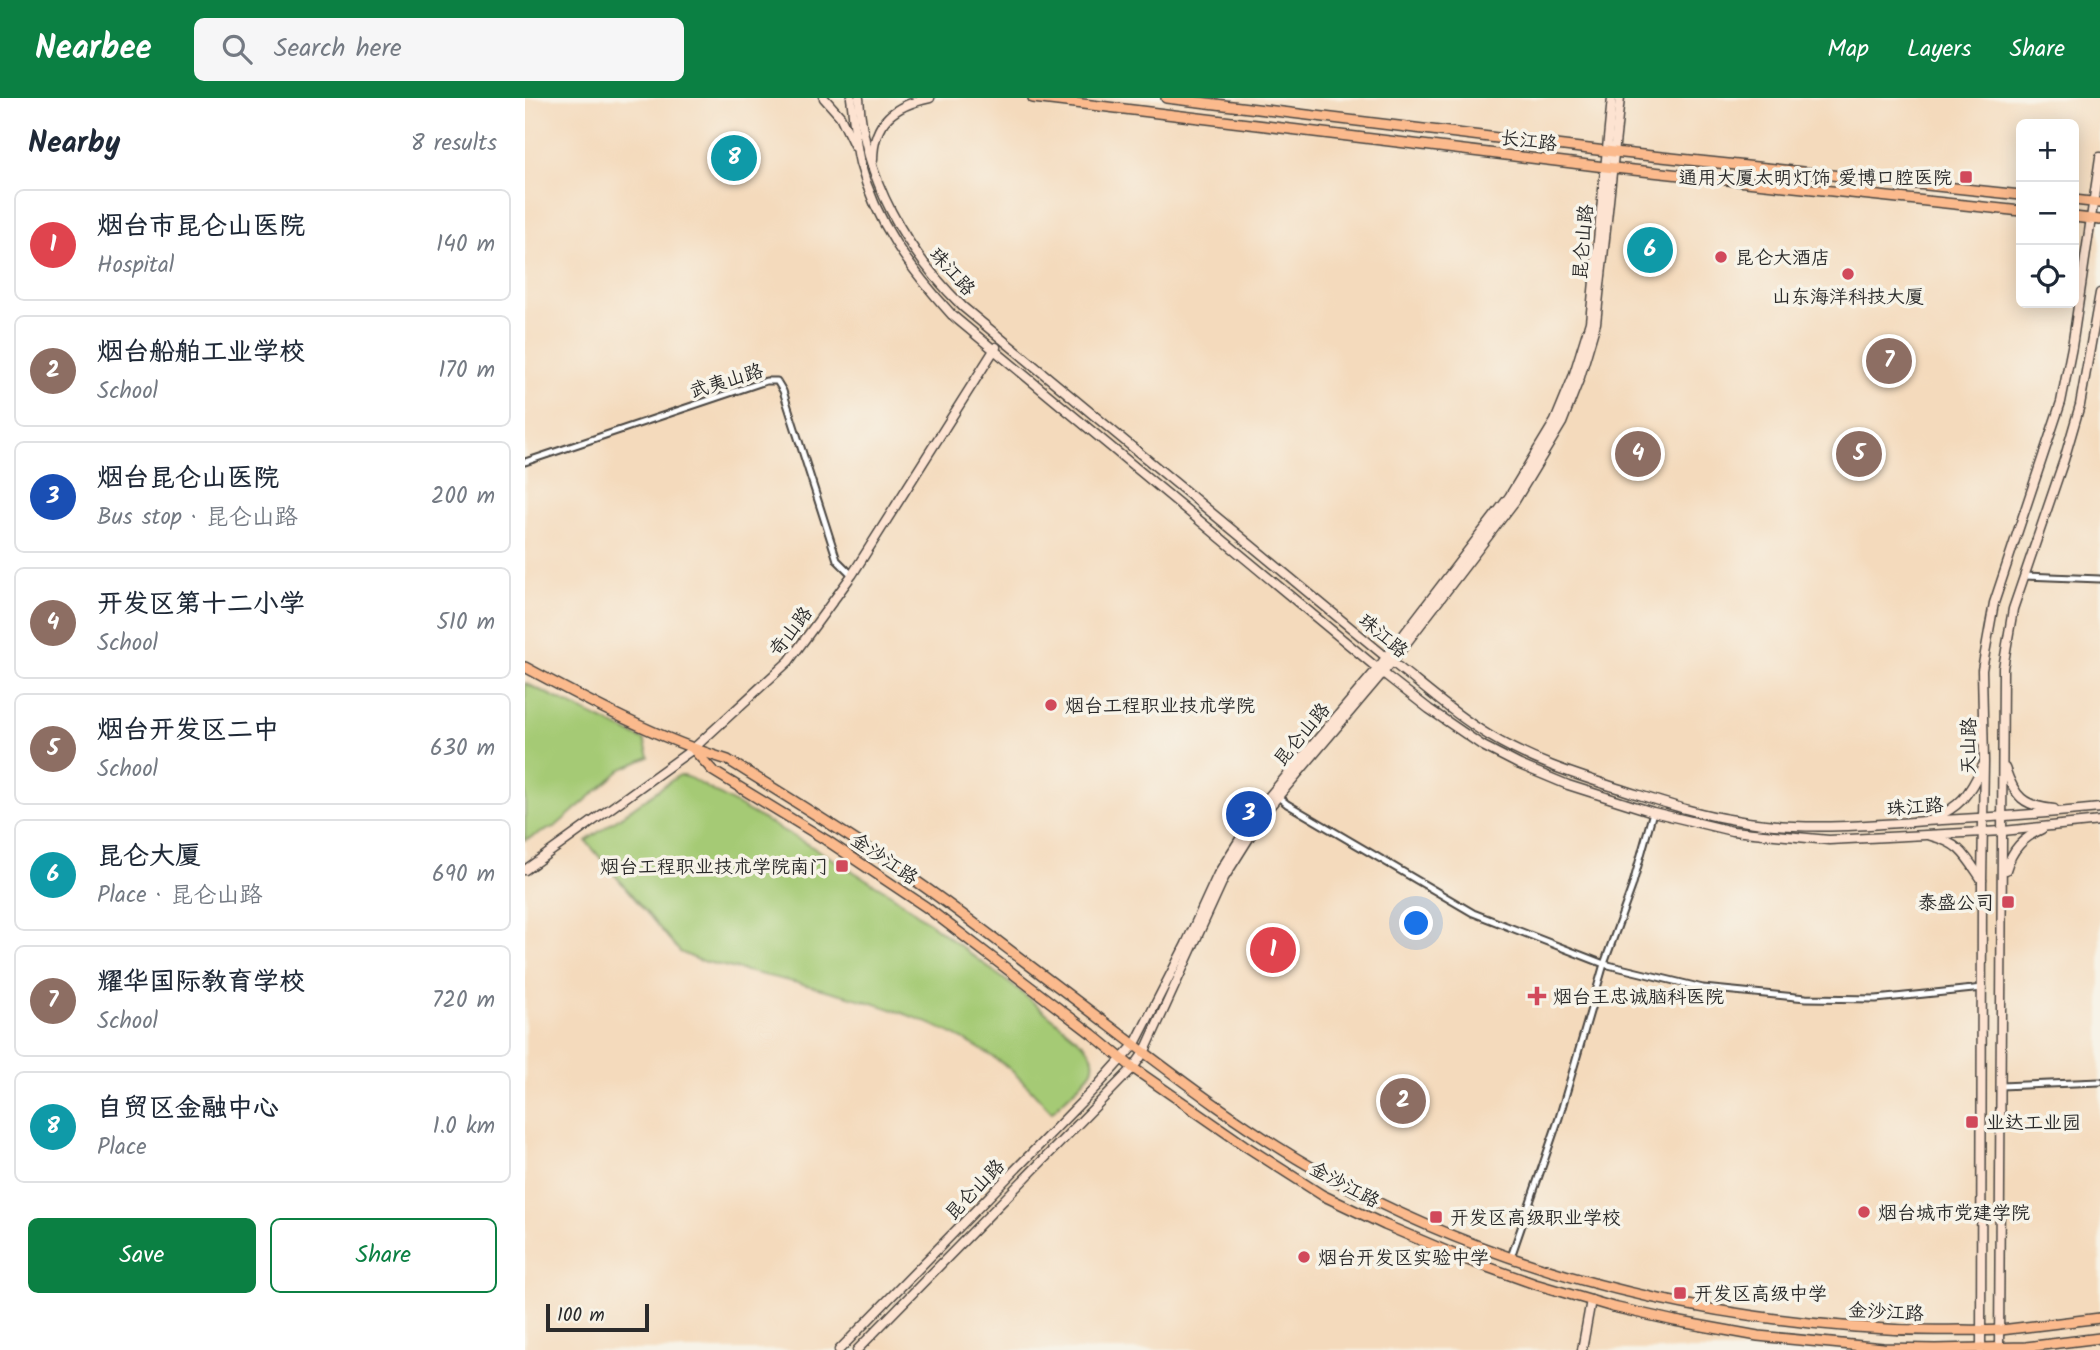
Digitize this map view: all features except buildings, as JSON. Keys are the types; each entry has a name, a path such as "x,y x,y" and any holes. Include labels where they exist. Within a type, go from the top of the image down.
{"main road":[{"name":"长江路","path":"1033,98 1609,167 2016,210"},
{"name":"长江路","path":"1165,98 1611,151 2016,194"},
{"path":"2079,201 2097,203"},
{"name":"金沙江路","path":"525,667 663,736 728,760 917,882 1272,1143 1327,1176 1452,1236 1612,1289 1667,1302 1797,1323 1920,1331 2000,1330 2100,1318"},
{"name":"金沙江路","path":"693,749 713,771 826,840 926,907 1133,1068 1244,1145 1322,1195 1465,1259 1535,1284 1591,1300 1675,1321 1758,1335 1883,1348 1981,1349 2100,1338"}],"street":[{"path":"824,98 841,116 860,160 870,196 901,253 923,283 953,315 1381,670 1429,709 1472,738 1520,765 1568,785 1653,812 1732,831 1829,840 2003,831 2100,821"},
{"path":"852,98 860,160"},
{"name":"珠江路","path":"859,98 866,146 895,222 940,284 963,307 1389,660 1488,735 1524,755 1572,774 1661,802 1734,820 1789,826 1875,825 2100,808"},
{"path":"874,170 873,149 884,121 906,104 930,98"},
{"name":"昆仑山路","path":"1611,151 1612,98"},
{"name":"昆仑山路","path":"857,1350 1133,1068 1145,1051 1224,878 1266,811 1389,660 1509,497 1555,421 1573,377 1590,322 1620,98"},
{"name":"天山路","path":"1981,1349 1984,761 1982,670 1994,603 2061,402 2096,219 2100,157"},
{"name":"天山路","path":"1999,1349 2003,668 2014,609 2081,405 2100,293"},
{"name":"奇山路","path":"525,870 693,749 789,661 852,575 1002,339"},
{"name":"武夷山路","path":"525,462 766,381 777,381 783,391 837,559 852,575"},
{"path":"2025,576 2100,579"},
{"name":"昆仑山路","path":"839,1350 1135,1044 1218,874 1260,807 1381,670"},
{"path":"1924,822 1944,814 1967,796 1984,761"},
{"path":"2003,762 2011,785 2024,802 2044,808 2078,810"},
{"path":"1273,792 1286,804 1473,913 1604,964 1703,988 1806,998 1876,999 1983,988"},
{"path":"1511,1257 1559,1118 1604,964 1632,887 1653,812"},
{"path":"2002,879 2016,847 2026,838 2050,826"},
{"path":"1924,834 1949,841 1961,850 1982,880"},
{"path":"2001,1086 2100,1082"},
{"path":"1582,1350 1591,1300"}],"green space":[{"path":"525,683 644,740 649,757 622,769 556,826 525,840"},
{"path":"678,776 690,778 894,896 1017,989 1084,1044 1093,1059 1092,1070 1052,1112 1002,1063 969,1042 933,1025 856,998 698,960 680,952 586,841"}],"place":[{"name":"自贸区金融中心","path":"734,158"},
{"name":"通用大厦太明灯饰 爱博口腔医院","path":"1966,177"},
{"name":"昆仑大厦","path":"1650,250"},
{"name":"昆仑大酒店","path":"1721,257"},
{"name":"山东海洋科技大厦","path":"1848,274"},
{"name":"耀华国际教育学校","path":"1889,361"},
{"name":"开发区第十二小学","path":"1638,454"},
{"name":"烟台开发区二中","path":"1859,454"},
{"name":"烟台工程职业技术学院","path":"1051,705"},
{"name":"烟台昆仑山医院","path":"1249,814"},
{"name":"烟台工程职业技术学院南门","path":"842,866"},
{"name":"泰盛公司","path":"2008,902"},
{"name":"烟台市昆仑山医院","path":"1273,950"},
{"name":"烟台王忠诚脑科医院","path":"1537,996"},
{"name":"烟台船舶工业学校","path":"1403,1101"},
{"name":"业达工业园","path":"1972,1122"},
{"name":"烟台城市党建学院","path":"1864,1212"},
{"name":"开发区高级职业学校","path":"1436,1217"},
{"name":"烟台开发区实验中学","path":"1304,1257"},
{"name":"开发区高级中学","path":"1680,1293"}]}
